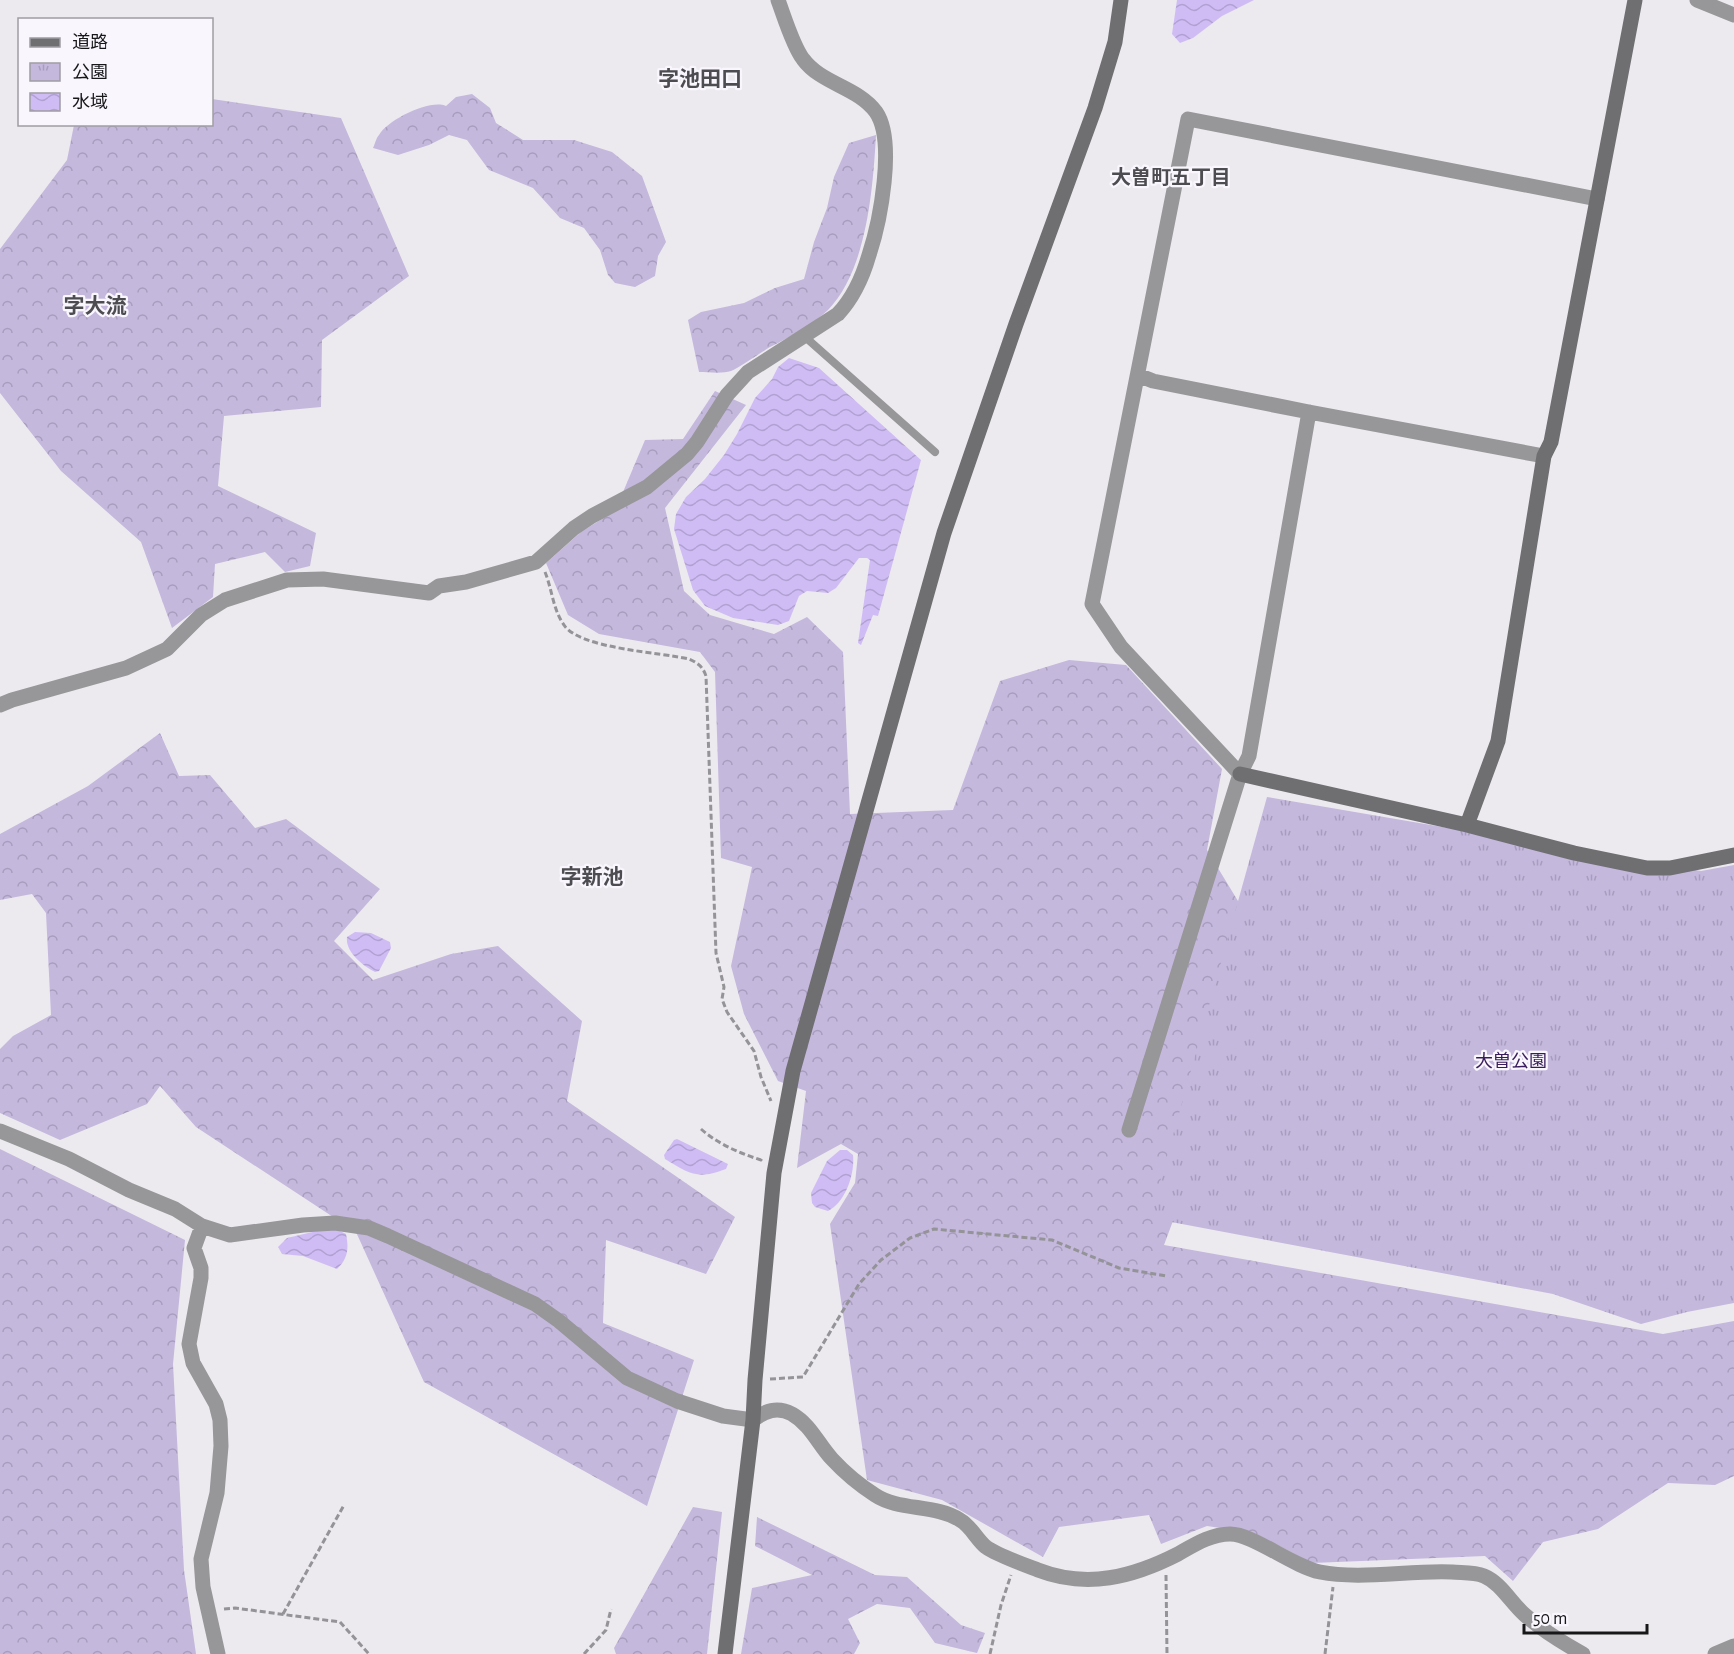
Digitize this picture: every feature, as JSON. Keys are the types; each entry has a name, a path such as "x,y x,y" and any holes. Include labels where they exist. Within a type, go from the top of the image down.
{"street":[{"path":"0,705 126,668 167,649 201,615 225,600 287,580 323,579 429,593 439,586 466,582 536,562 574,528 647,487 676,464 697,442 727,395 748,372 838,314 845,306 853,295 869,255 878,218 884,182 882,123 865,101 823,77 802,59 778,0"},
{"path":"725,1654 753,1420 774,1173 793,1071 944,533 1016,324 1095,108 1115,42 1121,0"},
{"path":"1467,825 1498,741 1544,456 1551,442 1635,0"},
{"path":"1697,0 1734,15"},
{"path":"1597,199 1188,119 1092,604 1121,648 1240,774 1467,825 1574,853 1647,868 1670,868 1734,855"},
{"path":"1138,375 1153,381 1544,456"},
{"path":"1130,1130 1240,774 1249,756 1309,412"},
{"path":"0,1131 69,1159 129,1190 175,1209 202,1226 230,1235 335,1223 369,1228 535,1304 627,1378 677,1401 723,1416 753,1420 764,1412 776,1410 790,1413 805,1424 832,1459 877,1497 897,1504 929,1508 961,1520 987,1548 1040,1571 1086,1579 1131,1574 1166,1560 1214,1536 1231,1534 1249,1539 1300,1566 1322,1572 1361,1574 1425,1571 1474,1574 1485,1577 1531,1619 1583,1654"},
{"path":"202,1226 194,1248 201,1268 201,1278 189,1344 193,1363 216,1404 221,1430 217,1493 201,1559 203,1587 218,1654"},
{"path":"1715,1654 1734,1646"}],"lane":[{"path":"804,336 935,452"}],"path":[{"path":"536,562 543,569 551,587 557,612 571,634 592,642 689,658 704,669 710,746 716,953 724,987 722,999 727,1011 754,1051 771,1101 769,1110"},
{"path":"701,1129 710,1137 739,1153 761,1160 763,1149"},
{"path":"755,1380 802,1377 860,1284 881,1260 910,1238 934,1229 1052,1240 1119,1268 1167,1276"},
{"path":"283,1614 344,1505"},
{"path":"990,1654 1001,1605 1016,1560"},
{"path":"1166,1560 1167,1654"},
{"path":"1325,1654 1334,1573"},
{"path":"208,1611 235,1608 340,1622 369,1654"},
{"path":"584,1654 606,1630 611,1609"}],"green space":[{"path":"472,94 490,108 496,123 523,140 574,140 612,152 642,176 666,242 658,256 655,276 635,287 615,283 608,275 600,250 584,228 560,218 533,188 489,170 467,140 449,135 429,145 398,155 373,148 384,129 400,117 430,105 446,106 456,97"},
{"path":"213,99 341,118 409,276 322,340 321,407 224,416 218,486 316,533 310,566 285,572 265,552 215,564 213,597 172,628 141,542 61,471 0,393 0,249 67,160 74,126 213,126"},
{"path":"876,135 866,227 852,273 841,293 828,310 815,321 735,369 723,372 699,372 688,320 701,312 744,303 775,288 804,279 814,242 827,208 834,177 849,143"},
{"path":"715,391 746,405 665,508 684,591 710,615 774,634 807,617 843,652 850,814 953,810 1000,681 1069,660 1126,665 1222,769 1207,850 1258,934 1199,1151 1164,1245 1663,1334 1734,1321 1734,1476 1715,1485 1668,1483 1598,1529 1543,1542 1513,1581 1485,1556 1312,1563 1254,1533 1207,1526 1161,1544 1149,1515 1059,1527 1043,1557 942,1500 867,1480 830,1224 855,1183 858,1154 841,1144 797,1168 806,1091 778,1081 744,1014 731,966 752,867 721,858 715,672 700,652 599,634 568,615 546,563 581,532 615,511 645,440 683,439"},
{"path":"160,733 179,776 210,775 255,828 286,819 380,889 334,941 373,980 451,954 498,946 582,1021 567,1101 735,1217 706,1274 606,1240 603,1323 694,1360 647,1506 424,1382 356,1232 196,1127 160,1086 147,1104 60,1140 0,1113 0,1049 13,1036 51,1015 46,913 32,894 0,900 0,834 88,786"},
{"name":"大曽公園","path":"1267,797 1701,871 1734,865 1734,1303 1641,1324 1553,1294 1150,1218"},
{"path":"0,1149 185,1240 173,1364 184,1570 196,1654 0,1654"},
{"path":"693,1507 722,1512 707,1654 616,1654 614,1648"},
{"path":"757,1517 875,1575 907,1577 961,1625 985,1633 977,1653 935,1643 910,1608 877,1604 848,1619 860,1643 854,1654 741,1654 752,1588 812,1575 755,1546"}],"water":[{"path":"1177,0 1254,0 1222,16 1193,38 1180,43 1172,34"},
{"path":"789,358 819,368 921,460 878,616 873,615 861,645 858,643 870,560 867,558 859,558 836,588 828,593 807,591 799,596 789,621 778,625 733,618 705,606 693,590 674,529 676,514 686,497 705,479 724,455 755,398 772,379 778,367"},
{"path":"355,932 371,933 390,942 391,948 379,971 375,972 365,966 352,953 347,937"},
{"path":"677,1139 728,1164 726,1169 708,1174 694,1174 665,1159 664,1155"},
{"path":"840,1150 847,1150 853,1155 848,1186 840,1201 828,1211 815,1207 811,1193 827,1161"},
{"path":"321,1230 338,1230 346,1234 347,1253 337,1269 303,1256 282,1254 278,1247 287,1238"}],"district":[{"name":"字池田口","path":"700,79"},
{"name":"大曽町五丁目","path":"1171,178"},
{"name":"字大流","path":"95,306"},
{"name":"字新池","path":"592,877"}]}
